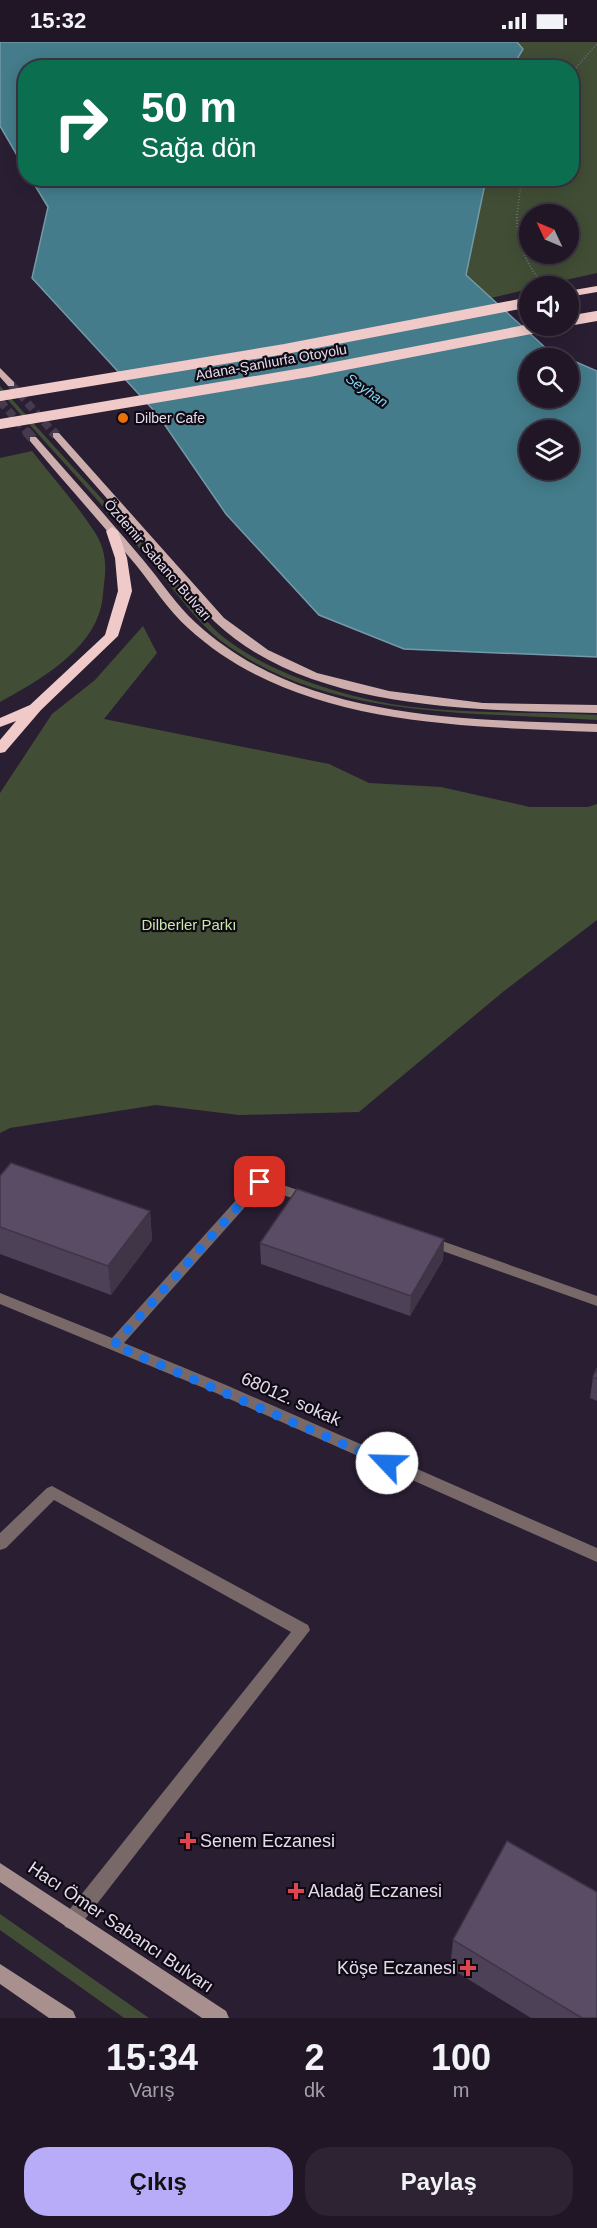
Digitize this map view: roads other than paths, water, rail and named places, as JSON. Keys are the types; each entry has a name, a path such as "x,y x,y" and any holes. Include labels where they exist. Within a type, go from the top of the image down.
{"highway":[{"path":"579,292 597,289"},
{"name":"Adana-Şanlıurfa Otoyolu","path":"0,396 285,349 519,304"},
{"path":"579,319 597,316"},
{"name":"Adana-Şanlıurfa Otoyolu","path":"0,424 309,372 519,331"},
{"path":"0,749 36,707 111,636 125,591 121,558 112,531"},
{"path":"0,723 36,707"}],"main road":[{"path":"0,371 11,384"},
{"name":"Özdemir Sabancı Bulvarı","path":"56,435 220,620 273,657 313,676 389,695 483,707 597,709"},
{"name":"Özdemir Sabancı Bulvarı","path":"33,439 193,626 238,661 294,687 374,711 474,723 597,728"},
{"name":"Hacı Ömer Sabancı Bulvarı","path":"0,1872 219,2018"},
{"path":"0,1972 66,2018"}],"street":[{"path":"114,1345 260,1182 327,1205"},
{"path":"417,1237 597,1301"},
{"name":"68012. sokak","path":"0,1298 221,1389 597,1555"},
{"path":"0,1543 52,1492 302,1630 72,1921"}],"water":[{"path":"0,42 517,42 523,49 517,60 18,60 18,157 0,126"},
{"name":"Seyhan","path":"35,186 485,186 466,275 519,323 519,336 533,336 546,348 519,348 519,408 579,408 579,363 597,371 597,657 404,649 319,615 226,514 158,415 32,278 48,207"}],"tunnel":[{"path":"11,384 53,432"},
{"path":"0,401 27,432"},
{"path":"26,431 33,439"},
{"path":"53,432 56,435"}],"place":[{"name":"Dilber Cafe","path":"123,418"},
{"name":"Senem Eczanesi","path":"188,1841"},
{"name":"Aladağ Eczanesi","path":"296,1891"},
{"name":"Köşe Eczanesi","path":"468,1968"}],"park label":[{"name":"Dilberler Parkı","path":"189,924"}]}
